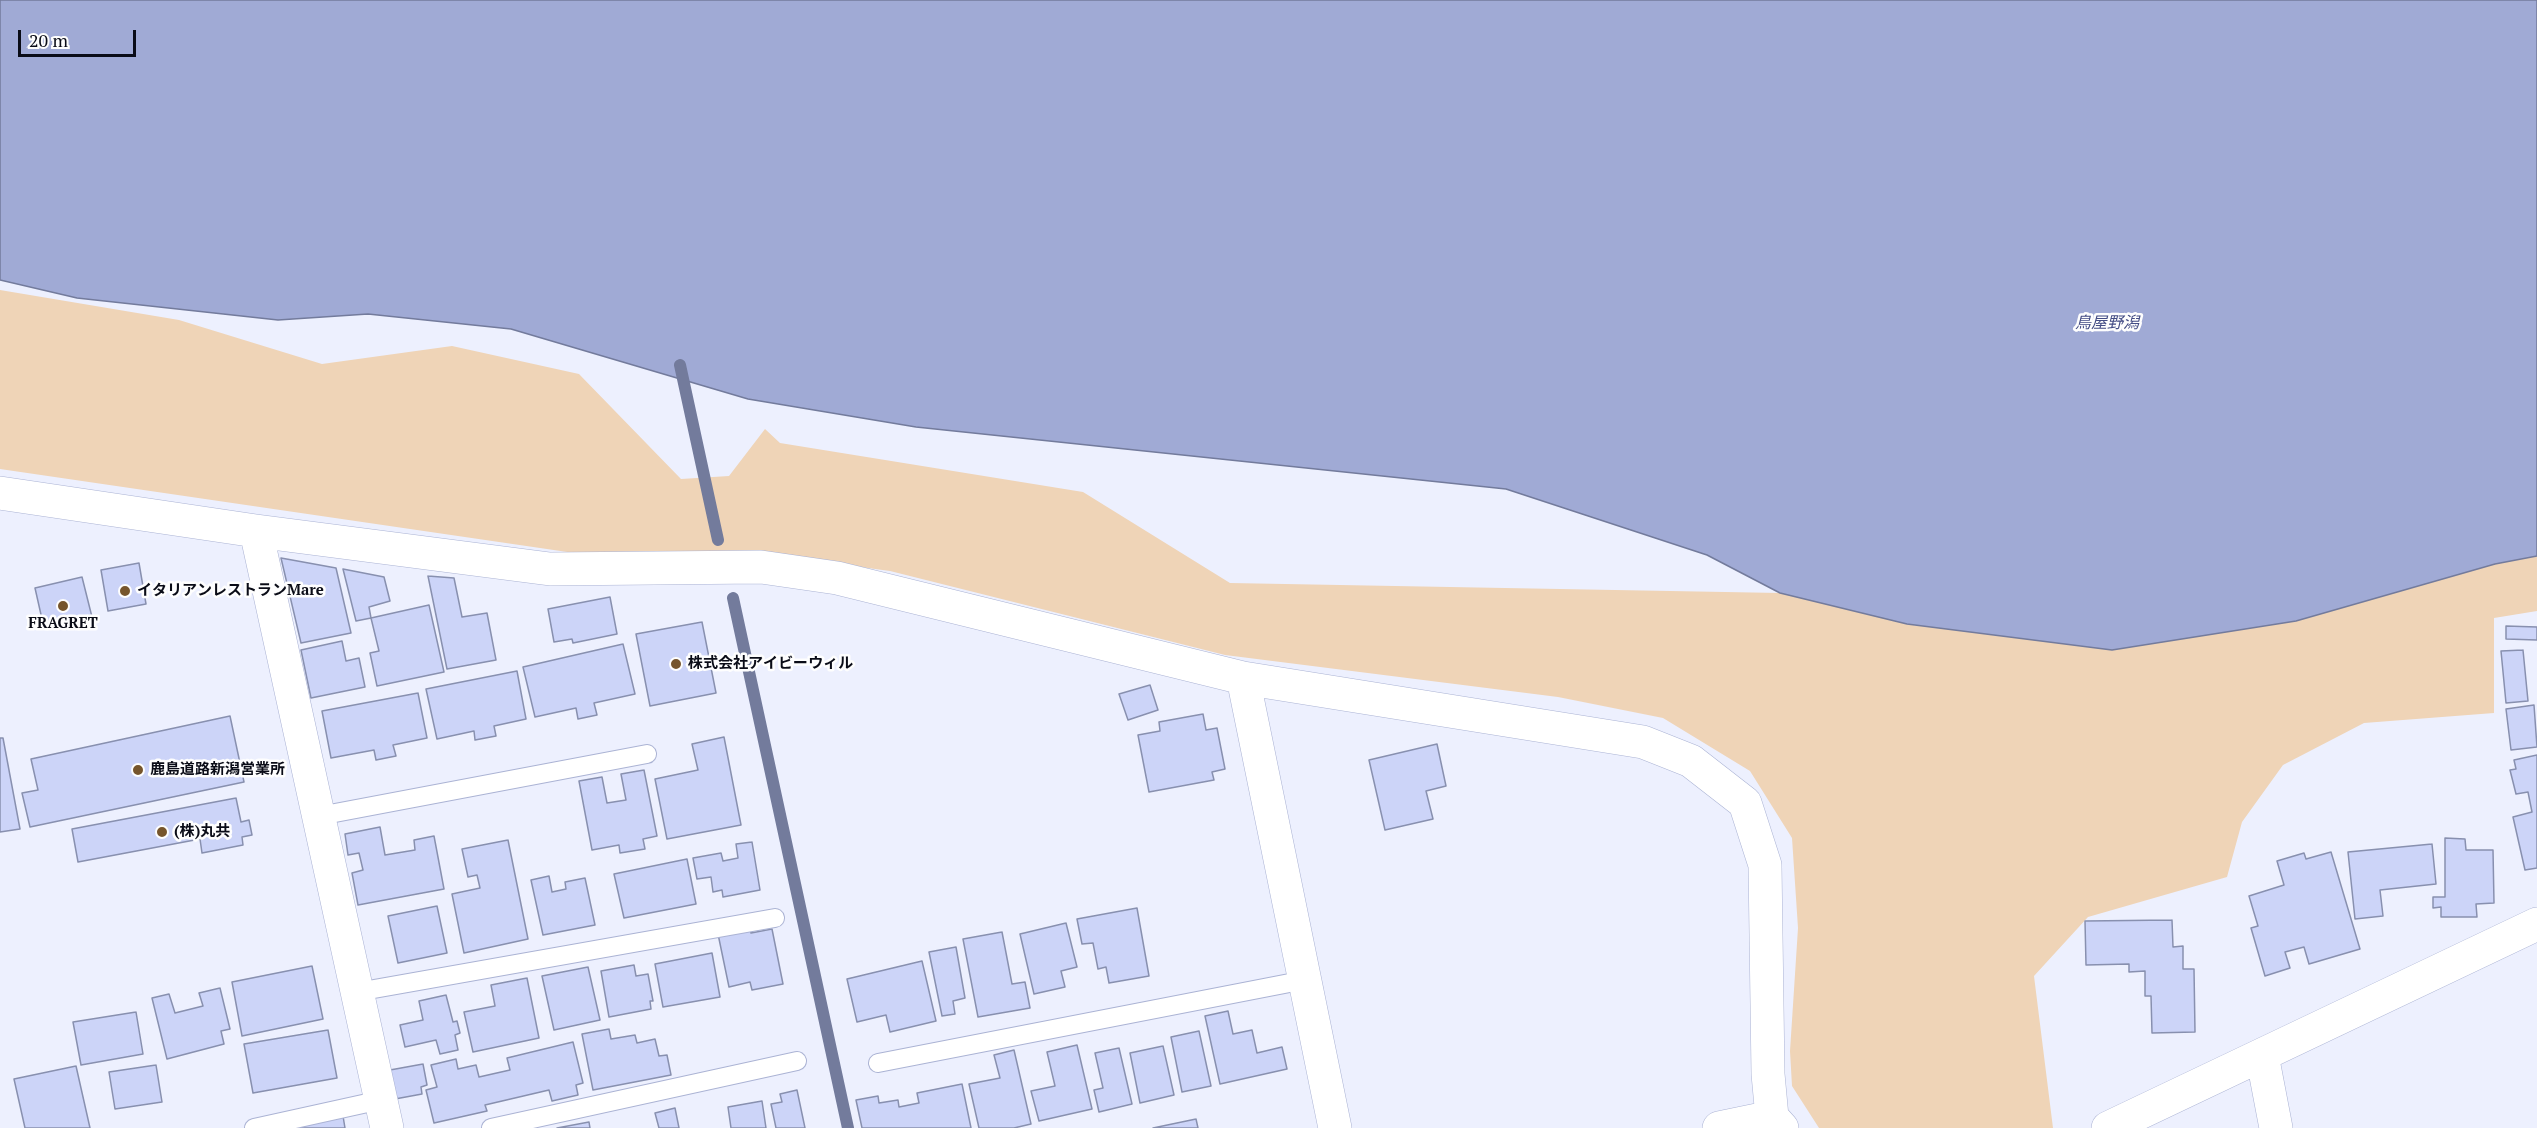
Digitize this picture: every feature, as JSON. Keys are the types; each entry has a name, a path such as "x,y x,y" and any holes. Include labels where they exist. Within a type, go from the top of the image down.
{"street":[{"path":"0,493 256,531 550,569 761,567 837,579 1243,678 1643,742 1691,761 1745,803 1765,865 1768,1074 1777,1122 1719,1128"},
{"path":"256,531 384,1114"},
{"path":"1243,678 1335,1128"},
{"path":"2108,1128 2537,924"},
{"path":"2262,1055 2276,1128"}],"lane":[{"path":"318,816 646,754"},
{"path":"357,992 775,918"},
{"path":"878,1063 1305,980"},
{"path":"490,1128 797,1061"},
{"path":"254,1128 384,1114"}],"shaded area":[{"path":"0,290 179,320 322,364 452,346 579,374 681,479 729,476 765,429 780,443 1083,492 1230,583 1780,593 1918,626 2495,564 2537,556 2537,611 2494,618 2494,713 2364,723 2283,765 2242,822 2227,877 2088,917 2034,976 2053,1128 1819,1128 1792,1086 1790,1051 1798,928 1792,838 1750,771 1663,718 1558,697 1225,655 890,571 742,551 581,554 0,469"}],"water":[{"name":"鳥屋野潟","path":"0,0 2537,0 2537,556 2495,564 2296,621 2112,650 1907,624 1780,593 1707,555 1506,489 916,427 748,399 511,329 368,314 278,320 77,298 0,280"}],"building":[{"path":"281,558 336,568 351,633 301,643"},
{"path":"139,563 146,604 108,611 101,570"},
{"path":"343,569 384,577 390,601 369,607 371,618 356,621"},
{"path":"428,576 454,578 462,617 487,613 496,660 447,669"},
{"path":"82,577 92,617 44,628 35,588"},
{"path":"610,597 617,634 573,643 572,639 554,642 548,609"},
{"path":"429,605 444,672 377,686 370,653 379,651 371,618"},
{"name":"株式会社アイビーウィル","path":"702,622 716,693 650,706 636,634"},
{"path":"2506,626 2537,627 2537,640 2506,639"},
{"path":"342,641 346,661 359,658 365,687 311,698 301,650"},
{"path":"623,644 635,694 594,703 597,715 578,719 576,708 535,717 523,667"},
{"path":"2523,650 2528,701 2506,703 2501,651"},
{"path":"517,671 526,719 494,726 496,736 475,740 474,731 437,739 426,689"},
{"path":"1150,685 1158,710 1128,720 1119,694"},
{"path":"418,693 427,738 393,745 396,756 376,760 374,750 331,758 322,711"},
{"path":"2534,705 2537,747 2511,750 2506,709"},
{"path":"1203,714 1206,730 1217,728 1225,769 1212,772 1214,780 1149,792 1138,735 1160,731 1159,722"},
{"name":"鹿島道路新潟営業所","path":"230,716 244,782 30,827 22,793 38,790 31,759"},
{"path":"724,737 741,825 667,839 655,779 698,770 692,744"},
{"path":"0,738 3,738 20,829 0,832"},
{"path":"1437,744 1446,786 1426,791 1433,819 1385,830 1369,760"},
{"path":"2537,755 2537,868 2525,870 2513,817 2532,812 2528,792 2516,794 2510,770 2516,769 2514,760"},
{"path":"644,770 657,836 643,839 645,849 620,853 619,845 592,850 579,781 602,777 607,803 626,800 621,774"},
{"name":"(株)丸共","path":"236,798 241,822 249,820 252,835 242,837 243,845 202,853 200,839 78,862 72,829"},
{"path":"380,827 385,855 415,850 414,840 434,836 444,889 358,905 352,873 363,870 359,853 348,855 345,834"},
{"path":"2445,838 2465,839 2466,850 2493,850 2494,903 2476,904 2477,917 2441,917 2441,907 2433,908 2433,897 2445,897"},
{"path":"508,840 528,939 464,953 452,894 480,888 477,875 468,877 462,849"},
{"path":"752,842 760,890 723,897 722,890 713,892 711,877 697,879 693,858 721,853 723,861 738,858 736,844"},
{"path":"2432,844 2436,884 2380,890 2383,916 2355,919 2348,852"},
{"path":"2331,852 2360,949 2309,964 2304,947 2285,952 2290,968 2265,976 2251,928 2258,926 2249,896 2284,885 2277,861 2304,853 2306,859"},
{"path":"687,859 696,904 624,918 614,874"},
{"path":"549,876 552,892 566,889 565,882 585,878 595,925 543,935 531,880"},
{"path":"437,906 447,953 398,963 388,916"},
{"path":"1137,908 1149,976 1109,983 1106,967 1098,969 1093,943 1082,944 1077,919"},
{"path":"2172,920 2173,947 2183,946 2183,969 2194,969 2195,1032 2152,1033 2151,996 2145,996 2145,971 2129,972 2129,964 2086,965 2085,921"},
{"path":"1066,923 1077,967 1061,971 1065,987 1034,994 1020,934"},
{"path":"750,928 751,933 772,929 783,984 752,990 750,982 729,987 718,934"},
{"path":"1002,932 1012,984 1025,982 1030,1008 978,1017 963,939"},
{"path":"956,947 965,998 953,1001 955,1014 942,1016 929,952"},
{"path":"712,953 720,997 663,1007 655,964"},
{"path":"922,961 936,1021 890,1032 886,1015 857,1022 847,979"},
{"path":"634,965 636,976 648,974 653,1001 650,1001 651,1009 609,1017 601,971"},
{"path":"312,966 323,1019 242,1036 232,982"},
{"path":"588,967 600,1020 554,1030 542,976"},
{"path":"527,978 539,1038 473,1052 464,1012 495,1006 491,985"},
{"path":"220,988 230,1029 221,1031 224,1044 167,1059 152,998 169,994 175,1013 203,1006 199,993"},
{"path":"446,995 453,1022 457,1021 460,1033 455,1035 458,1050 440,1054 436,1040 405,1047 400,1025 423,1020 419,1001"},
{"path":"1228,1011 1233,1034 1252,1030 1257,1053 1282,1047 1287,1069 1220,1084 1205,1016"},
{"path":"136,1012 143,1054 81,1065 73,1022"},
{"path":"609,1029 611,1039 635,1035 637,1043 655,1039 659,1056 667,1055 671,1075 593,1090 582,1034"},
{"path":"328,1030 337,1078 253,1093 244,1044"},
{"path":"1199,1031 1211,1086 1182,1092 1171,1037"},
{"path":"573,1042 583,1083 576,1085 578,1095 552,1101 549,1090 485,1105 487,1111 434,1123 426,1090 437,1087 431,1065 456,1059 458,1069 476,1065 479,1077 510,1070 507,1058"},
{"path":"1077,1045 1092,1109 1039,1121 1031,1091 1055,1086 1047,1052"},
{"path":"1163,1046 1174,1095 1140,1103 1130,1053"},
{"path":"1119,1048 1132,1104 1099,1112 1094,1090 1103,1088 1095,1053"},
{"path":"1014,1050 1031,1124 1014,1128 979,1128 969,1084 1000,1078 994,1055"},
{"path":"423,1064 427,1085 421,1087 422,1094 395,1099 390,1070"},
{"path":"156,1065 162,1102 115,1109 109,1072"},
{"path":"76,1066 90,1128 25,1128 14,1079"},
{"path":"962,1084 971,1128 862,1128 856,1100 878,1096 879,1103 898,1100 899,1107 919,1103 917,1093"},
{"path":"797,1090 805,1128 776,1128 771,1104 782,1102 780,1094"},
{"path":"762,1101 766,1128 731,1128 728,1107"},
{"path":"675,1108 679,1128 659,1128 655,1113"},
{"path":"343,1116 345,1128 285,1128"},
{"path":"1196,1119 1198,1128 1153,1128"},
{"path":"589,1122 590,1128 557,1128"}],"waterway":[{"path":"680,365 718,540"},
{"path":"733,598 848,1128"}],"place":[{"name":"イタリアンレストランMare","path":"125,591"},
{"name":"FRAGRET","path":"63,606"},
{"name":"株式会社アイビーウィル","path":"676,664"},
{"name":"鹿島道路新潟営業所","path":"138,770"},
{"name":"(株)丸共","path":"162,832"}]}
